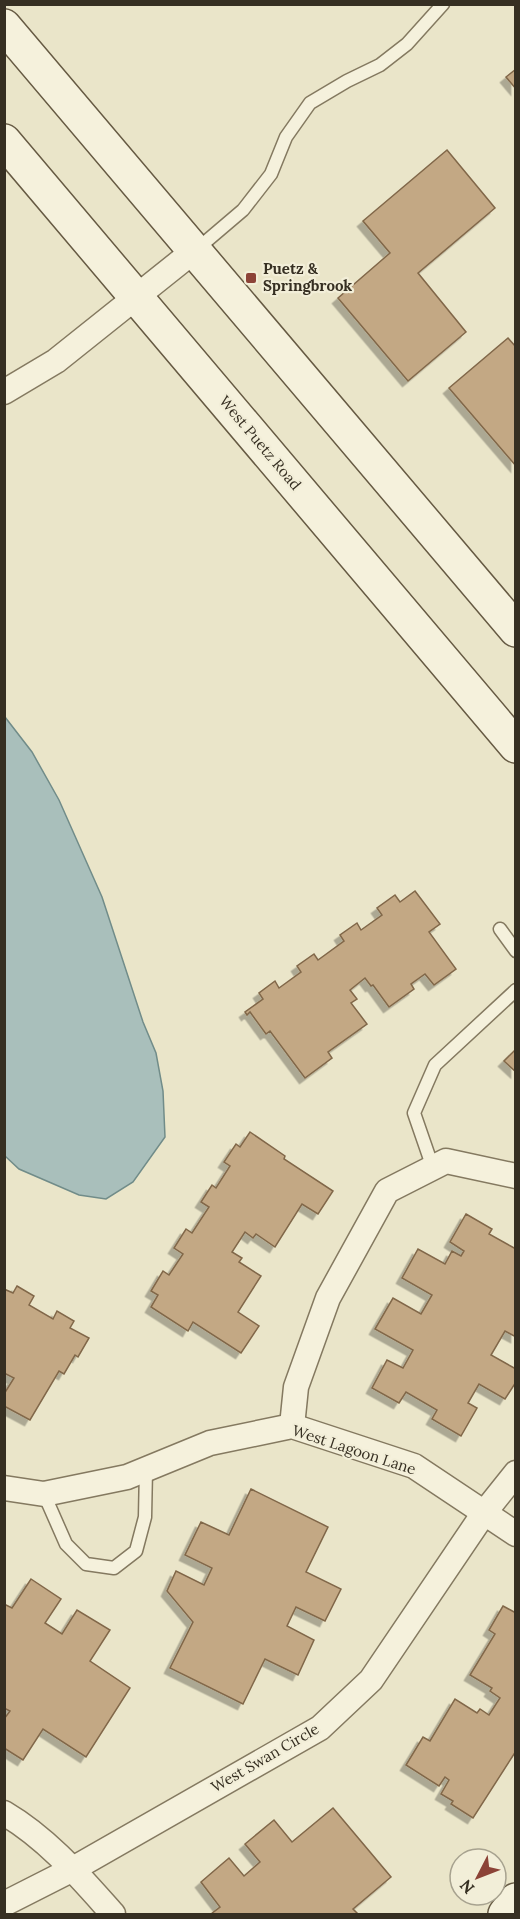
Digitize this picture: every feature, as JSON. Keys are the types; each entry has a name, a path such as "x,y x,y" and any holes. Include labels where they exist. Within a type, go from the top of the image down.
{"street":[{"path":"4,26 516,630"},
{"name":"West Puetz Road","path":"4,141 516,746"},
{"path":"4,392 56,361 195,250"},
{"path":"292,1426 296,1387 328,1298 387,1191 446,1161 516,1176"},
{"name":"West Lagoon Lane","path":"4,1488 44,1494 127,1477 210,1443 292,1426 414,1466 516,1534"},
{"name":"West Swan Circle","path":"4,1904 73,1869 320,1728 370,1680 484,1513 516,1473"},
{"path":"4,1814 26,1826 73,1869 113,1914"},
{"path":"505,1914 516,1900"}],"lane":[{"path":"195,250 243,210 271,174 286,137 310,103 347,81 380,66 407,44 443,4"},
{"path":"500,929 516,951"},
{"path":"433,1168 414,1113 435,1065 516,990"},
{"path":"44,1494 66,1544 86,1564 114,1568 136,1551 145,1518 146,1469"}],"water":[{"path":"5,717 32,752 59,800 102,897 143,1022 156,1053 163,1091 165,1137 133,1182 106,1199 79,1195 19,1169 5,1156"}],"building":[{"path":"516,69 516,89 506,77"},
{"path":"447,150 495,208 418,273 466,332 408,381 338,298 390,253 363,221"},
{"path":"508,338 516,347 516,466 449,388"},
{"path":"415,891 440,924 429,932 456,969 434,985 425,974 411,984 414,989 389,1007 365,978 350,990 357,999 351,1003 367,1024 328,1052 332,1058 305,1078 270,1031 266,1034 250,1012 247,1015 245,1012 263,999 259,993 275,981 279,988 301,972 297,966 314,954 318,960 344,941 340,935 357,923 361,930 382,915 377,908 395,895 400,902"},
{"path":"516,1049 516,1072 504,1061"},
{"path":"250,1132 285,1156 284,1159 333,1191 318,1214 302,1204 275,1247 256,1234 253,1238 245,1232 232,1252 242,1258 239,1262 261,1276 238,1312 259,1326 241,1353 193,1322 188,1331 151,1307 158,1295 151,1291 163,1271 169,1275 183,1254 174,1248 186,1229 192,1233 209,1207 201,1202 212,1185 216,1188 230,1166 224,1162 236,1144 240,1147"},
{"path":"466,1214 492,1229 489,1234 516,1249 516,1337 505,1331 491,1355 516,1369 516,1382 505,1399 479,1384 468,1403 477,1408 461,1436 432,1419 437,1410 406,1392 399,1403 372,1388 387,1360 403,1368 413,1350 375,1329 393,1298 421,1314 432,1295 402,1278 418,1249 445,1264 452,1251 461,1256 464,1251 450,1242"},
{"path":"17,1286 34,1296 29,1305 53,1319 57,1311 74,1321 70,1328 89,1338 78,1357 75,1355 64,1374 59,1371 30,1420 4,1406 4,1394 14,1378 4,1373 4,1289 13,1293"},
{"path":"251,1489 328,1527 306,1572 341,1589 325,1621 296,1607 287,1626 314,1640 298,1675 265,1659 243,1704 170,1668 193,1622 167,1591 176,1571 204,1585 212,1568 185,1555 201,1522 229,1535"},
{"path":"31,1579 61,1599 45,1623 62,1634 77,1610 110,1630 90,1661 130,1688 86,1757 43,1729 23,1760 4,1748 4,1719 10,1711 4,1708 4,1604 12,1608"},
{"path":"503,1606 516,1613 516,1751 473,1818 451,1804 453,1801 441,1794 449,1780 445,1777 439,1786 406,1765 423,1737 430,1741 455,1699 477,1713 480,1709 489,1715 500,1698 490,1691 492,1688 470,1675 495,1634 489,1630"},
{"path":"333,1808 391,1877 353,1909 358,1914 211,1914 220,1907 201,1882 229,1858 244,1876 260,1862 245,1844 274,1820 292,1842"}],"place":[{"name":"Puetz & Springbrook","path":"251,278"}]}
